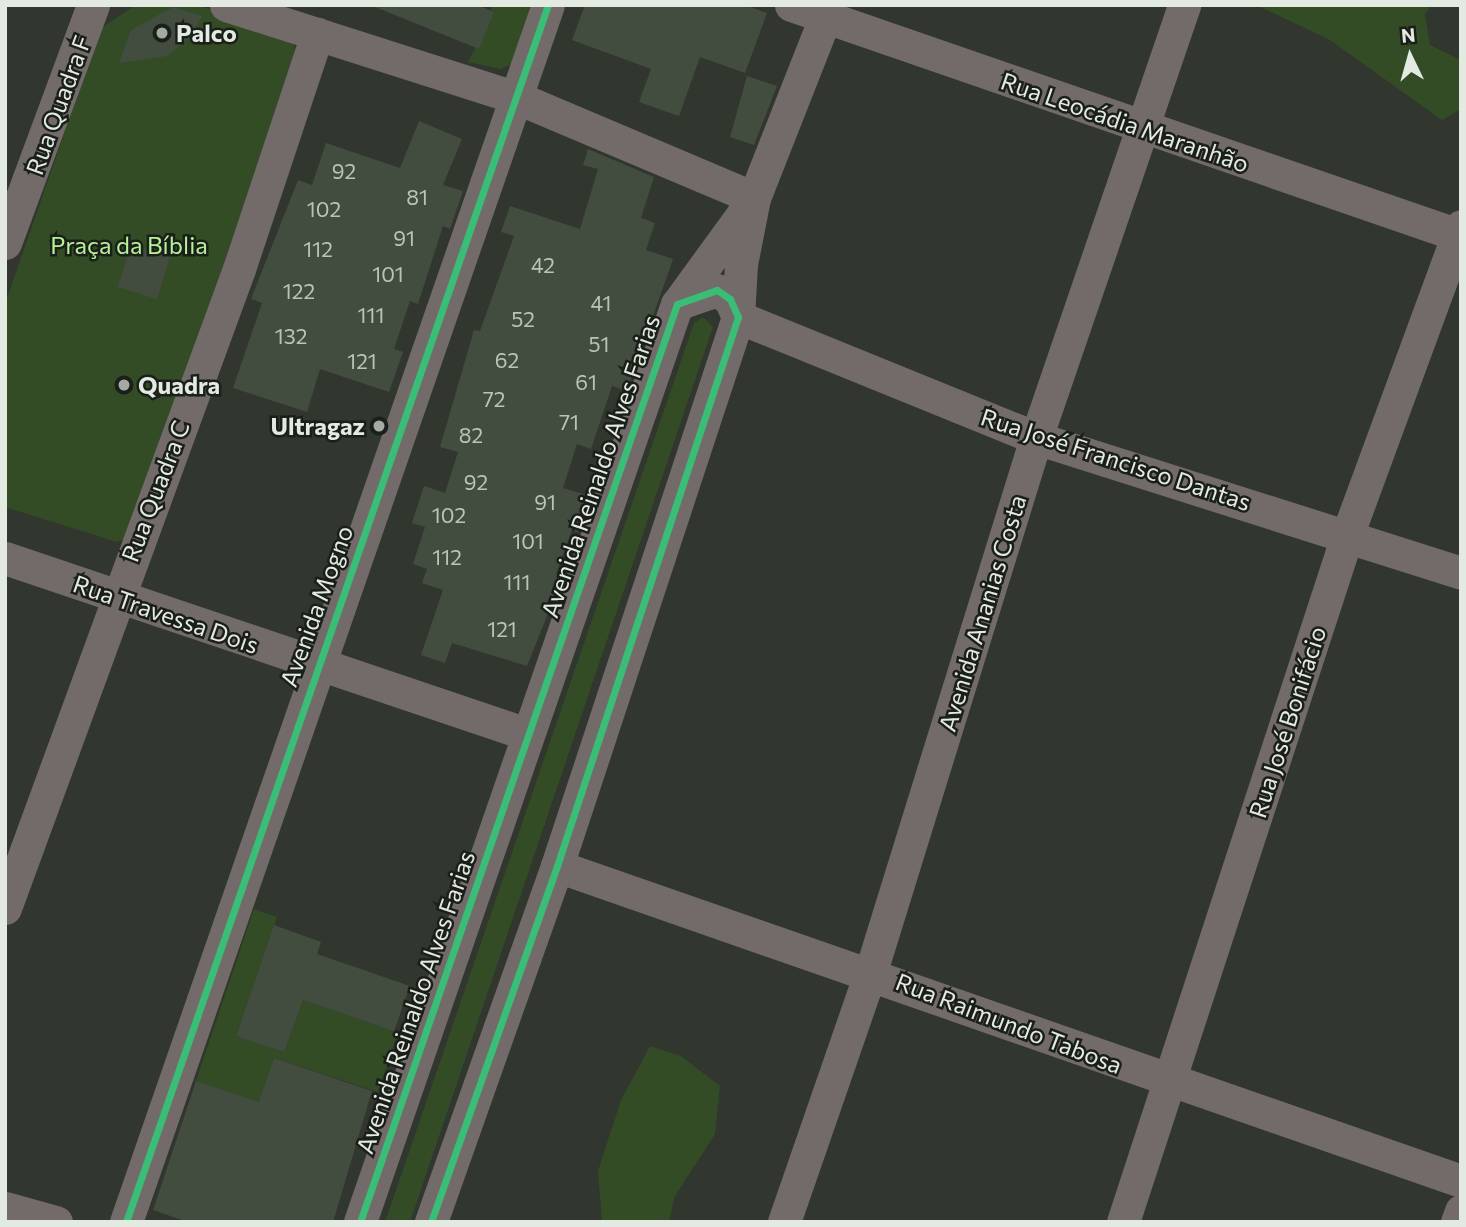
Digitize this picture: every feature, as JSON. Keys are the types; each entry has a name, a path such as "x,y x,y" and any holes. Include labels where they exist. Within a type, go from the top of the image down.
{"street":[{"name":"Rua Quadra F","path":"5,243 93,5"},
{"path":"226,5 520,99 754,198"},
{"name":"Avenida Mogno","path":"126,1222 315,665 520,99 548,5"},
{"name":"Rua Leocádia Maranhão","path":"791,5 827,11 1142,128 1460,232"},
{"name":"Avenida Ananias Costa","path":"784,1222 871,971 1036,438 1184,5"},
{"name":"Avenida Reinaldo Alves Farias","path":"431,1222 557,866 738,317 741,264 754,198 827,11"},
{"name":"Rua Quadra C","path":"5,908 116,596 239,269 317,34"},
{"name":"Avenida Reinaldo Alves Farias","path":"360,1222 677,304 754,198"},
{"name":"Rua José Bonifácio","path":"1123,1222 1348,533 1460,232"},
{"name":"Avenida Reinaldo Alves Farias","path":"677,304 717,290 730,299 738,317"},
{"name":"Rua José Francisco Dantas","path":"738,317 1036,438 1348,533 1461,573"},
{"name":"Rua Travessa Dois","path":"5,558 315,665 527,734"},
{"name":"Rua Raimundo Tabosa","path":"557,866 871,971 1170,1083 1461,1181"},
{"path":"5,1208 56,1222"},
{"path":"1457,1222 1461,1211"}],"green space":[{"name":"Praça da Bíblia","path":"136,5 196,5 288,33 297,52 130,538 117,542 5,507 5,304 101,28"},
{"path":"489,5 533,5 513,63 501,69 468,62 493,13"},
{"path":"1256,5 1432,5 1425,14 1430,45 1461,60 1461,109 1442,120 1330,40"},
{"path":"703,317 713,327 410,1222 385,1222 694,323"},
{"path":"254,909 277,917 236,1036 284,1052 303,1000 398,1032 378,1092 274,1058 266,1082 273,1107 196,1081"},
{"path":"650,1046 681,1056 720,1086 715,1134 675,1196 669,1222 602,1222 598,1171 621,1100"}],"building":[{"path":"370,5 477,5 494,12 479,49"},
{"path":"585,5 745,5 767,13 745,73 700,57 679,116 639,102 651,69 572,40"},
{"name":"Palco","path":"173,7 202,16 193,35 167,56 119,63 131,30"},
{"path":"747,76 777,86 754,145 730,137"},
{"path":"419,121 462,139 443,185 463,191 450,229 443,226 418,304 410,301 394,349 403,352 389,392 320,369 307,412 233,388 262,303 251,299 298,180 312,185 326,143 400,168"},
{"path":"588,149 654,177 641,218 655,223 646,250 673,259 627,391 612,386 591,449 577,444 563,488 590,496 578,532 572,530 556,574 563,576 527,666 452,643 445,663 421,655 443,590 422,583 427,569 413,564 425,527 412,523 424,486 445,493 458,452 440,447 474,330 480,331 514,236 501,232 510,206 580,229 598,169 583,165"},
{"path":"131,244 170,256 157,299 118,287"},
{"path":"274,925 321,942 317,954 410,986 394,1031 303,1000 284,1052 236,1036"},
{"path":"274,1058 372,1091 333,1222 188,1222 153,1210 196,1081 259,1102"}],"cycle path":[{"path":"126,1222 548,5"},
{"path":"360,1222 677,304 717,290 730,299 738,317 557,866 431,1222"}],"place":[{"name":"Palco","path":"162,33"},
{"name":"Quadra","path":"124,385"},
{"name":"Ultragaz","path":"379,426"}]}
